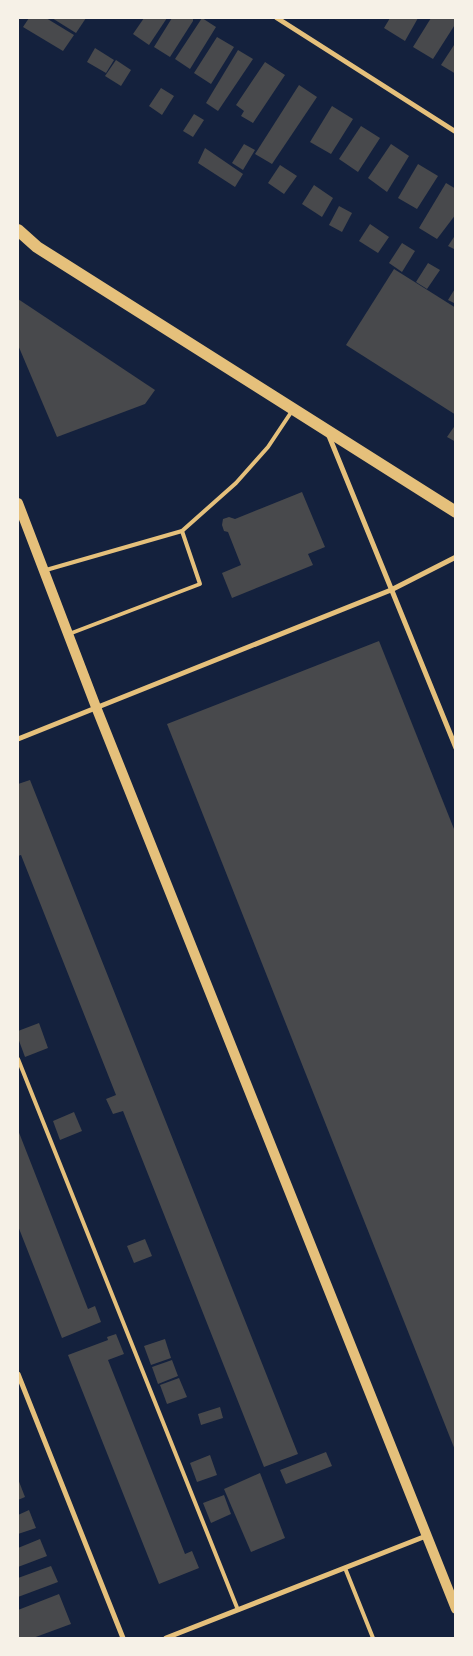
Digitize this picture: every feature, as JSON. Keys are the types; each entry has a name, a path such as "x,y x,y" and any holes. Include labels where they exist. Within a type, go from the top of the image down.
{"main road":[{"path":"18,230 37,247 456,512"},
{"path":"18,242 37,247"},
{"path":"18,503 96,707 456,1609"}],"street":[{"path":"277,18 456,132"},
{"path":"327,431 456,748"},
{"path":"18,739 391,590 456,557"},
{"path":"18,1374 122,1638"},
{"path":"166,1638 426,1536"}],"lane":[{"path":"45,570 182,531 236,483 268,446 294,410"},
{"path":"69,634 200,584 182,531"},
{"path":"18,1059 238,1610"},
{"path":"345,1568 373,1638"}],"building":[{"path":"29,18 46,18 74,35 63,51 23,27"},
{"path":"52,18 86,18 76,33"},
{"path":"144,18 167,18 149,45 133,34"},
{"path":"172,18 193,18 193,21 170,57 154,47"},
{"path":"202,18 216,27 190,69 175,59"},
{"path":"390,18 418,18 405,41 384,28"},
{"path":"431,18 456,18 456,23 433,59 413,47"},
{"path":"217,37 234,47 211,84 194,73"},
{"path":"456,42 456,74 441,65"},
{"path":"95,48 114,60 106,73 87,62"},
{"path":"238,50 253,59 218,111 206,103"},
{"path":"116,60 131,70 121,86 105,76"},
{"path":"265,62 285,75 253,123 241,116 244,111 236,105"},
{"path":"299,85 317,97 272,164 255,154"},
{"path":"161,88 174,96 162,115 149,106"},
{"path":"332,106 353,119 331,154 310,142"},
{"path":"194,114 204,120 193,137 183,131"},
{"path":"361,126 380,138 358,172 339,159"},
{"path":"244,144 255,150 243,170 232,163"},
{"path":"391,144 409,156 387,192 368,178"},
{"path":"205,148 243,174 235,187 198,163"},
{"path":"418,164 438,176 417,209 398,198"},
{"path":"280,165 297,176 284,194 268,183"},
{"path":"446,183 456,189 456,214 437,239 419,228"},
{"path":"314,185 333,198 322,217 302,204"},
{"path":"339,206 352,213 342,232 329,225"},
{"path":"370,224 389,237 378,253 359,241"},
{"path":"456,234 456,250 448,246"},
{"path":"402,243 415,251 402,272 389,263"},
{"path":"428,263 440,270 427,289 416,282"},
{"path":"394,269 456,308 456,415 346,345"},
{"path":"456,287 456,304 448,300"},
{"path":"18,299 155,390 145,404 57,437 18,345"},
{"path":"456,424 456,442 447,437"},
{"path":"302,492 325,547 308,554 313,565 232,598 222,573 241,565 228,532 224,531 223,519 229,517 235,519"},
{"path":"379,641 456,834 455,1450 167,724"},
{"path":"30,780 298,1454 264,1467 123,1111 113,1114 106,1099 116,1095 21,855 18,856 18,784"},
{"path":"39,1023 48,1048 25,1057 18,1038 18,1031"},
{"path":"74,1112 82,1131 60,1140 53,1121"},
{"path":"18,1130 88,1309 95,1306 101,1322 62,1338 18,1226"},
{"path":"145,1239 152,1256 134,1263 127,1246"},
{"path":"116,1334 124,1354 108,1360 185,1554 192,1551 199,1568 159,1584 68,1355 108,1340 107,1337"},
{"path":"165,1339 171,1358 151,1365 144,1346"},
{"path":"172,1360 178,1376 158,1384 152,1367"},
{"path":"179,1378 187,1397 167,1404 160,1385"},
{"path":"220,1407 223,1418 201,1425 198,1414"},
{"path":"326,1452 332,1466 286,1484 280,1470"},
{"path":"210,1455 217,1475 197,1482 190,1463"},
{"path":"260,1473 285,1538 251,1552 224,1489"},
{"path":"18,1479 25,1497 18,1500"},
{"path":"224,1495 231,1514 211,1523 203,1503"},
{"path":"29,1510 36,1528 18,1534 18,1515"},
{"path":"40,1539 47,1556 18,1567 18,1548"},
{"path":"51,1566 58,1582 18,1597 18,1578"},
{"path":"59,1594 71,1624 33,1638 18,1638 18,1610"}]}
